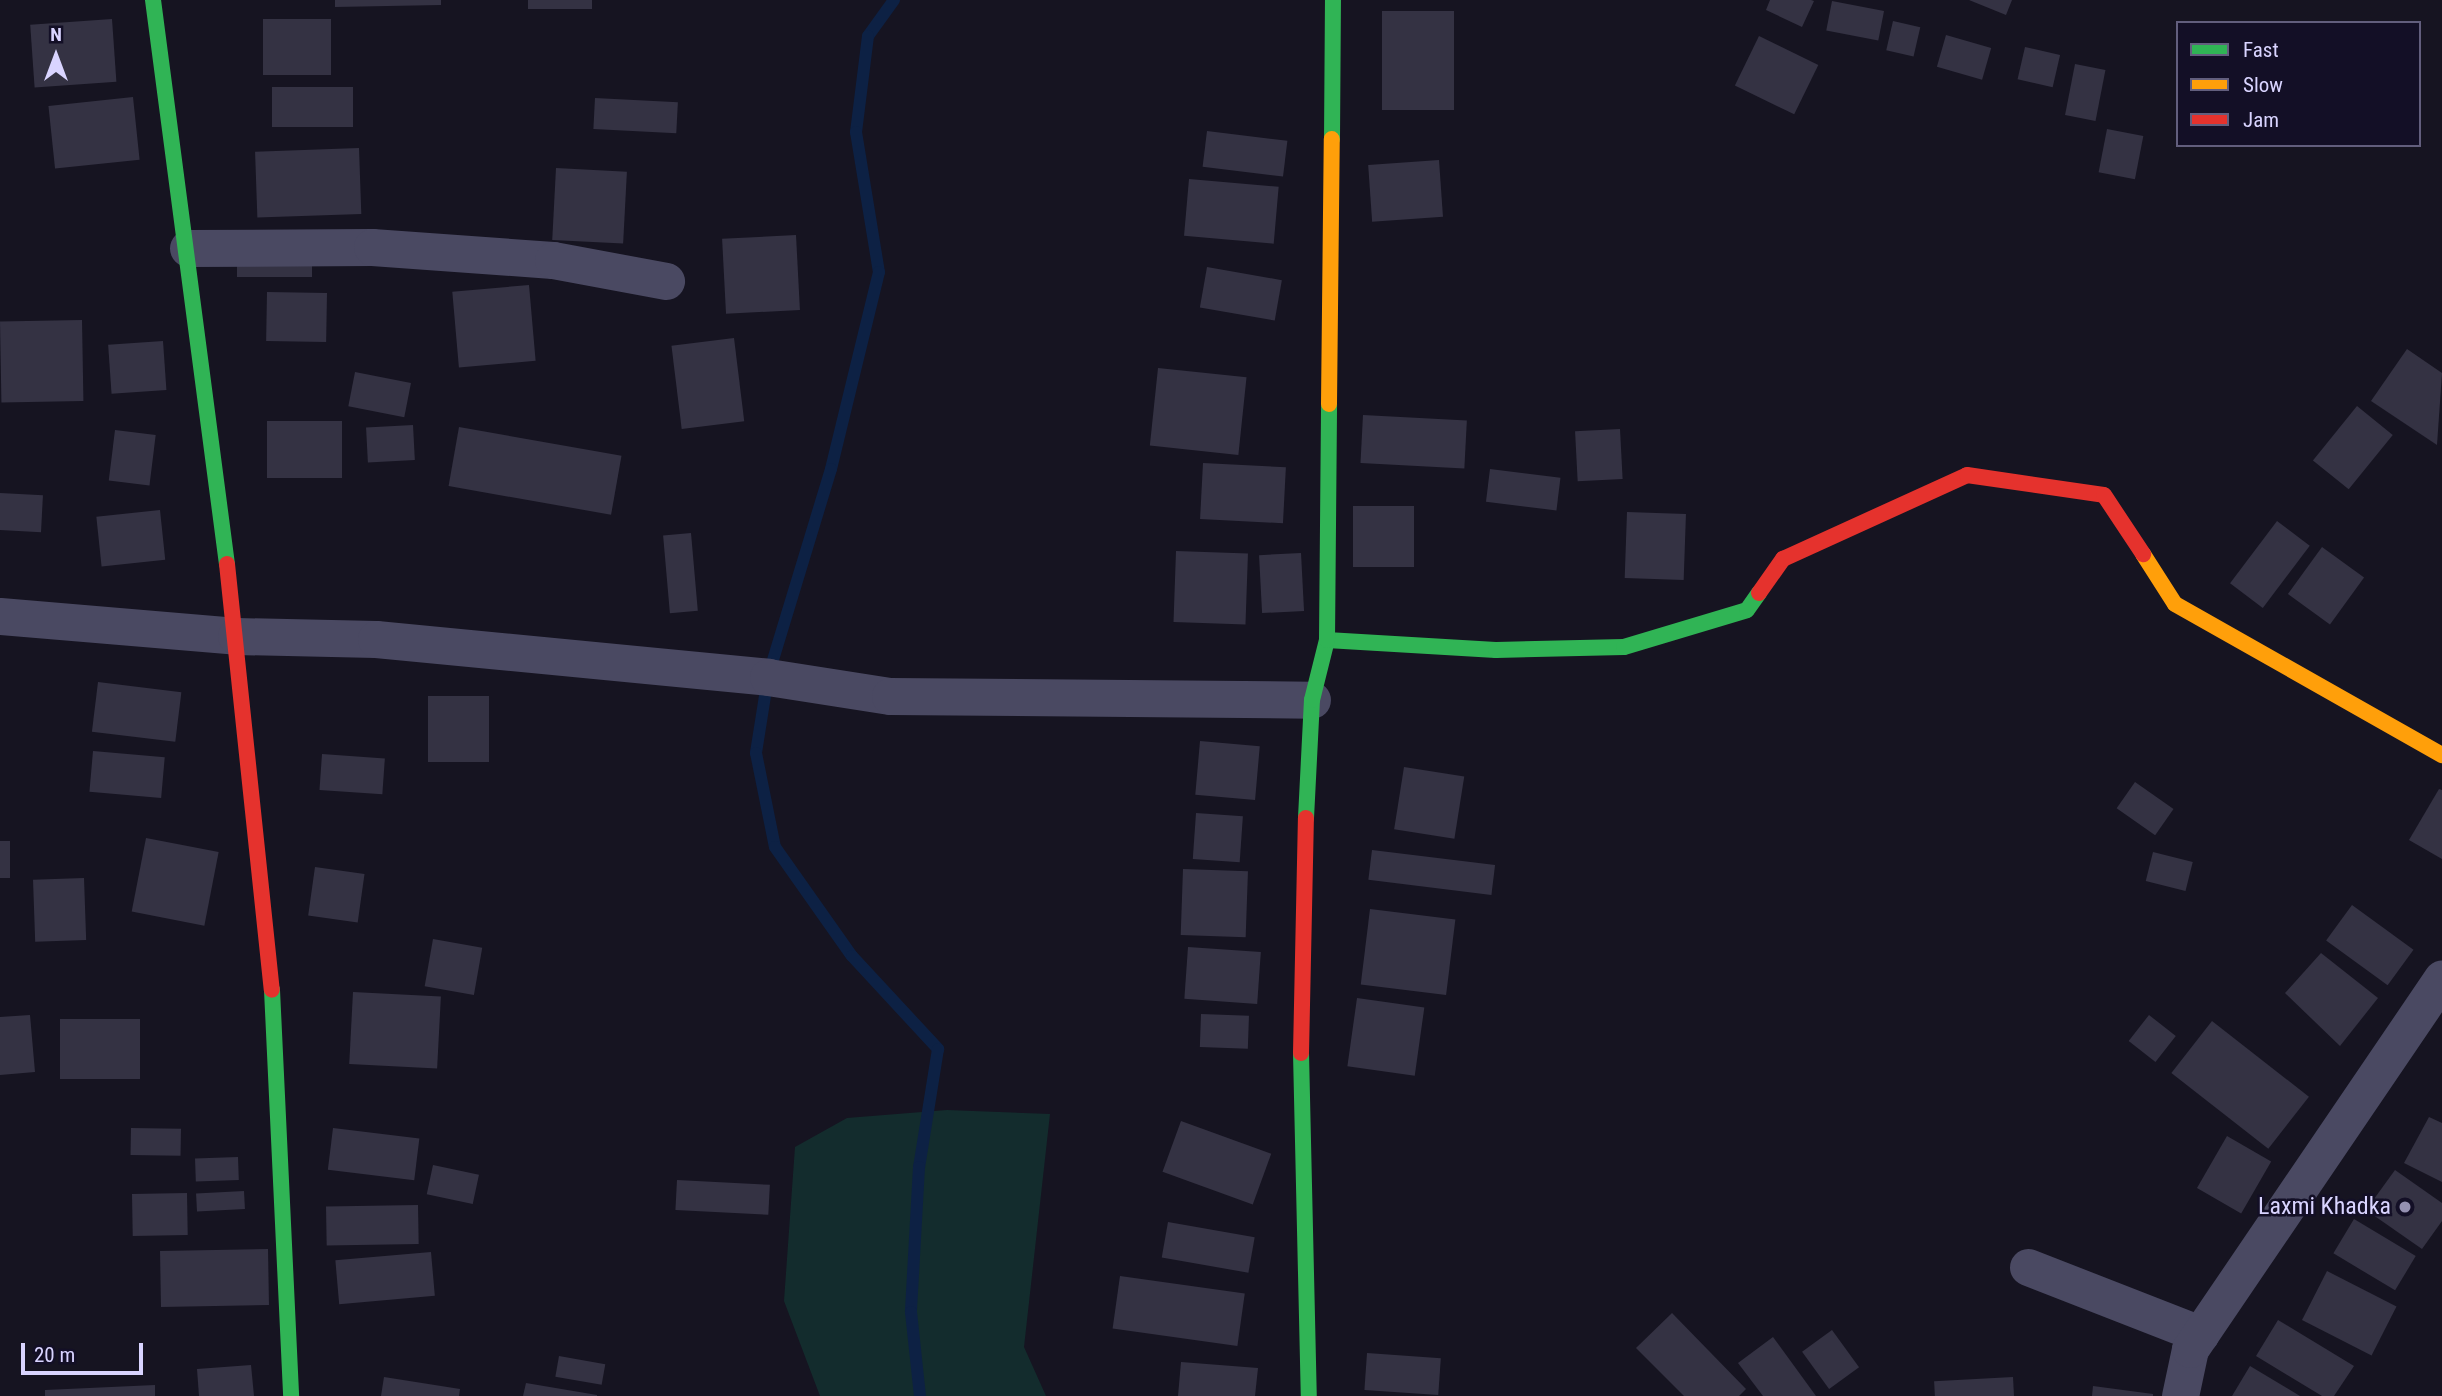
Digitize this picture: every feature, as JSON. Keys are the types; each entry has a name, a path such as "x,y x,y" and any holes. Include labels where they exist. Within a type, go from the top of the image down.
{"street":[{"path":"153,0 188,248 236,636 270,949 291,1396"},
{"path":"1309,1396 1299,956 1312,700 1327,640 1334,0"},
{"path":"188,248 372,247 553,260 666,281"},
{"path":"1327,640 1496,650 1624,647 1747,610 1783,559 1967,475 2104,495 2175,604 2442,755"},
{"path":"0,617 236,636 376,639 768,677 890,696 1312,700"},
{"path":"2180,1396 2190,1349 2442,978"},
{"path":"2028,1267 2200,1335"}],"green space":[{"path":"947,1110 1050,1114 1024,1347 1046,1396 820,1396 784,1301 795,1147 847,1118"}],"building":[{"path":"335,0 441,0 441,5 335,7"},
{"path":"528,0 592,0 592,9 528,9"},
{"path":"1770,0 1814,1 1802,27 1766,10"},
{"path":"1969,0 2012,0 2006,15"},
{"path":"1832,1 1884,11 1878,41 1826,30"},
{"path":"1382,11 1454,11 1454,110 1382,110"},
{"path":"112,19 116,82 35,88 30,25"},
{"path":"263,19 331,19 331,75 263,75"},
{"path":"1893,21 1920,27 1914,57 1886,50"},
{"path":"1946,35 1991,48 1982,80 1937,67"},
{"path":"1759,36 1818,65 1794,114 1735,85"},
{"path":"2025,47 2060,55 2053,87 2018,79"},
{"path":"2075,64 2105,70 2096,121 2065,115"},
{"path":"272,87 353,87 353,127 272,127"},
{"path":"133,97 140,160 55,169 48,106"},
{"path":"595,98 678,102 676,133 593,129"},
{"path":"2107,129 2143,136 2135,179 2099,172"},
{"path":"1207,131 1287,141 1283,177 1203,167"},
{"path":"359,148 361,214 257,218 255,152"},
{"path":"1439,160 1443,217 1372,222 1368,165"},
{"path":"556,168 627,172 623,244 552,240"},
{"path":"1189,179 1279,187 1274,244 1184,236"},
{"path":"796,235 800,310 726,314 722,239"},
{"path":"237,254 312,254 312,277 237,277"},
{"path":"1207,267 1282,280 1275,321 1200,307"},
{"path":"529,285 536,361 459,367 452,292"},
{"path":"267,292 327,293 326,342 266,341"},
{"path":"82,320 83,401 1,402 0,321"},
{"path":"734,338 744,421 682,429 671,346"},
{"path":"163,341 166,390 112,394 108,345"},
{"path":"2407,349 2442,373 2437,445 2371,401"},
{"path":"1158,368 1247,377 1238,455 1150,446"},
{"path":"355,372 411,383 404,417 348,406"},
{"path":"2357,406 2393,435 2349,489 2313,460"},
{"path":"1363,415 1467,420 1464,468 1360,463"},
{"path":"267,421 342,421 342,478 267,478"},
{"path":"413,425 415,460 368,462 366,427"},
{"path":"459,427 621,456 611,515 449,486"},
{"path":"1620,429 1623,479 1578,481 1575,431"},
{"path":"115,430 156,435 149,486 109,481"},
{"path":"1203,463 1286,467 1283,523 1200,519"},
{"path":"1490,469 1560,478 1556,510 1486,502"},
{"path":"0,493 43,495 41,532 0,530"},
{"path":"1353,506 1414,506 1414,567 1353,567"},
{"path":"160,510 165,560 102,566 96,517"},
{"path":"1627,512 1686,514 1684,580 1625,578"},
{"path":"2277,521 2310,546 2263,608 2230,583"},
{"path":"691,533 698,611 670,613 663,535"},
{"path":"2322,547 2364,578 2330,624 2288,594"},
{"path":"1176,551 1248,554 1245,624 1174,622"},
{"path":"1301,553 1304,611 1262,613 1259,555"},
{"path":"98,682 181,692 175,742 92,732"},
{"path":"428,696 489,696 489,762 428,762"},
{"path":"1200,741 1260,746 1255,800 1195,795"},
{"path":"93,751 165,757 161,798 89,792"},
{"path":"322,754 385,758 382,794 319,790"},
{"path":"1404,767 1464,777 1454,839 1394,829"},
{"path":"2135,782 2174,809 2155,835 2117,808"},
{"path":"2439,789 2442,790 2442,859 2409,840"},
{"path":"1196,813 1243,816 1240,862 1193,859"},
{"path":"146,838 219,852 204,926 132,912"},
{"path":"0,841 10,841 10,878 0,878"},
{"path":"1372,850 1495,865 1491,895 1368,880"},
{"path":"2153,852 2193,862 2186,891 2146,881"},
{"path":"315,867 365,874 358,922 308,916"},
{"path":"1183,869 1248,871 1246,937 1181,935"},
{"path":"84,878 86,940 35,942 33,880"},
{"path":"2352,905 2413,950 2388,985 2326,941"},
{"path":"1370,909 1455,919 1446,995 1361,984"},
{"path":"433,939 482,948 474,995 425,986"},
{"path":"1188,947 1261,952 1257,1004 1184,999"},
{"path":"2321,953 2378,998 2340,1046 2285,993"},
{"path":"353,992 441,997 437,1069 349,1064"},
{"path":"1357,998 1424,1007 1415,1076 1347,1066"},
{"path":"1201,1014 1249,1016 1248,1049 1200,1047"},
{"path":"30,1015 35,1072 0,1075 0,1017"},
{"path":"2149,1015 2176,1036 2155,1062 2129,1041"},
{"path":"60,1019 140,1019 140,1079 60,1079"},
{"path":"2212,1021 2309,1097 2268,1149 2171,1073"},
{"path":"2429,1117 2442,1123 2442,1182 2404,1163"},
{"path":"1181,1121 1271,1154 1253,1205 1163,1172"},
{"path":"131,1128 181,1129 181,1156 131,1155"},
{"path":"333,1128 419,1139 414,1180 328,1170"},
{"path":"2227,1136 2271,1162 2241,1213 2197,1188"},
{"path":"238,1157 239,1180 196,1181 195,1159"},
{"path":"433,1165 479,1175 473,1204 427,1194"},
{"name":"Laxmi Khadka","path":"2395,1170 2442,1203 2442,1221 2422,1249 2366,1210"},
{"path":"677,1180 770,1185 768,1215 675,1210"},
{"path":"244,1191 245,1209 197,1211 196,1194"},
{"path":"187,1193 188,1235 133,1236 132,1194"},
{"path":"418,1205 419,1244 327,1246 326,1207"},
{"path":"2354,1219 2416,1256 2395,1290 2333,1253"},
{"path":"1168,1222 1255,1237 1248,1273 1162,1257"},
{"path":"268,1249 269,1305 161,1307 160,1251"},
{"path":"431,1252 435,1296 339,1304 335,1260"},
{"path":"2327,1271 2396,1306 2372,1355 2302,1320"},
{"path":"1120,1276 1245,1294 1237,1346 1113,1328"},
{"path":"1672,1313 1746,1389 1739,1396 1684,1396 1636,1348"},
{"path":"2278,1320 2354,1366 2334,1396 2322,1396 2256,1356"},
{"path":"1832,1330 1859,1367 1829,1389 1802,1352"},
{"path":"1773,1337 1816,1396 1763,1396 1738,1363"},
{"path":"1367,1353 1441,1358 1438,1395 1364,1390"},
{"path":"559,1356 605,1364 602,1385 555,1377"},
{"path":"1181,1362 1258,1368 1255,1396 1178,1396"},
{"path":"251,1365 254,1396 199,1396 197,1369"},
{"path":"2250,1366 2300,1396 2232,1396"},
{"path":"384,1377 460,1389 459,1396 381,1396"},
{"path":"2013,1377 2014,1396 1935,1396 1934,1381"},
{"path":"526,1383 597,1395 597,1396 523,1396"},
{"path":"155,1385 155,1396 45,1396 45,1390"},
{"path":"2093,1386 2153,1394 2153,1396 2092,1396"}],"waterway":[{"path":"894,0 868,36 856,132 879,272 831,469 768,677 756,753 775,847 852,956 938,1049 919,1167 911,1312 920,1396"}],"traffic: fast":[{"path":"153,0 227,564"},
{"path":"1332,139 1333,0"},
{"path":"1306,818 1312,700 1327,640 1329,404"},
{"path":"1327,640 1496,650 1624,647 1747,610 1759,593"},
{"path":"272,990 291,1396"},
{"path":"1301,1053 1309,1396"}],"traffic: slow":[{"path":"1329,404 1332,139"},
{"path":"2143,554 2175,604 2442,755"}],"traffic: jam":[{"path":"1759,593 1783,559 1967,475 2104,495 2143,554"},
{"path":"227,564 272,990"},
{"path":"1301,1053 1306,818"}],"place":[{"name":"Laxmi Khadka","path":"2405,1207"}]}
